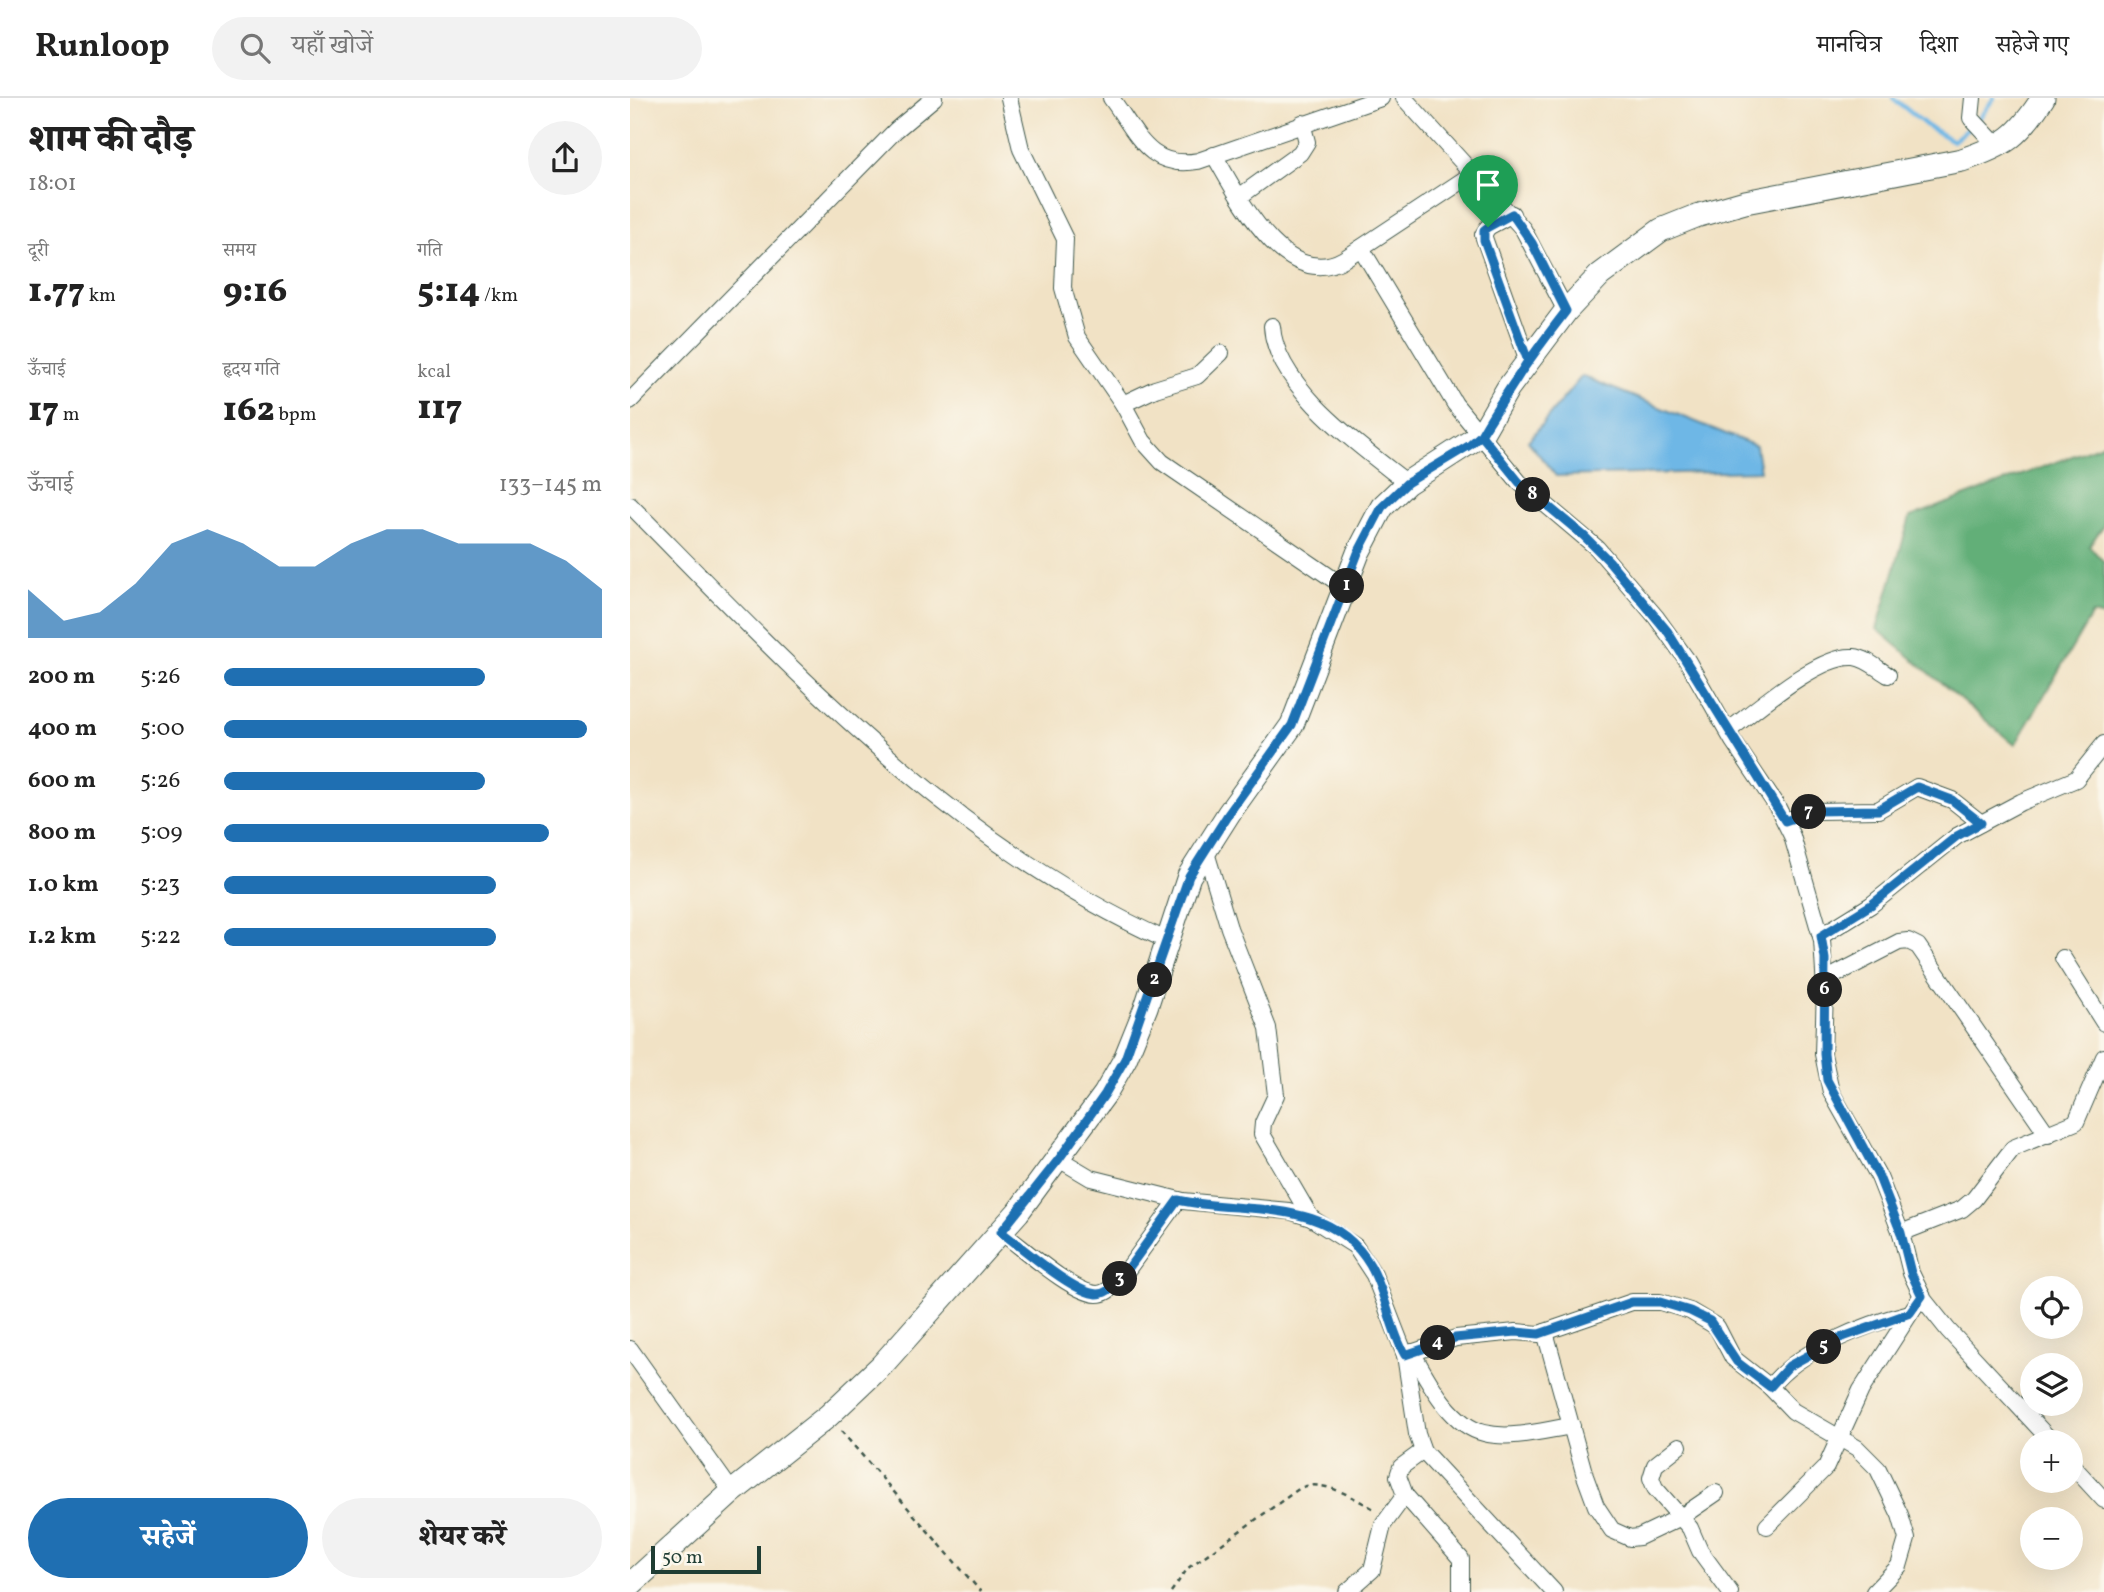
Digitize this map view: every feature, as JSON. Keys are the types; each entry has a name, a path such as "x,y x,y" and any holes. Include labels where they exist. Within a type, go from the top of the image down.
{"street":[{"path":"630,401 896,130 934,98"},
{"path":"1009,98 1021,149 1065,239 1063,288 1077,337 1123,404 1143,441 1162,462 1346,589"},
{"path":"1111,98 1157,158 1180,164 1381,98"},
{"path":"1404,98 1512,214 1532,243 1566,311"},
{"path":"1973,98 1971,118 1990,140"},
{"path":"630,1585 732,1492 828,1416 909,1338 1001,1232 1059,1159 1105,1094 1125,1059 1186,885 1205,849 1292,725 1358,553 1382,507 1407,483 1470,445 1481,435 1528,361 1566,311 1600,275 1633,248 1661,230 1696,216 1745,202 1962,160 1990,140 2021,129 2043,98"},
{"path":"1239,197 1300,153 1307,142 1301,123"},
{"path":"1214,155 1269,240 1308,264 1333,266 1474,173"},
{"path":"1512,214 1488,227 1483,235 1528,361"},
{"path":"1361,248 1442,384 1481,435 1519,482 1584,536 1621,575 1668,632 1785,821 1821,936 1825,979 1824,1054 1827,1080 1876,1171 1901,1233 1911,1273 1922,1296 1948,1330 2041,1430"},
{"path":"1272,326 1278,356 1315,404 1407,483"},
{"path":"1123,404 1155,389 1197,376 1221,353"},
{"path":"630,505 827,701 961,815 1035,869 1090,904 1166,940"},
{"path":"1728,731 1809,673 1836,660 1856,657 1888,675"},
{"path":"1821,936 1871,905 1947,844 1981,823 2076,779 2104,744"},
{"path":"1785,821 1815,811 1878,810 1917,787 1952,800 1981,823"},
{"path":"1205,849 1233,940 1268,1028 1276,1095 1263,1123 1262,1134 1311,1218"},
{"path":"1825,979 1899,942 1908,941 1918,946 2048,1135"},
{"path":"2063,958 2104,1023"},
{"path":"1901,1233 1962,1209 2013,1148 2076,1122 2104,1057"},
{"path":"1059,1159 1091,1178 1178,1200 1270,1208 1311,1218 1345,1238 1369,1263 1409,1354 1457,1416 1483,1433 1512,1434 1572,1426"},
{"path":"1001,1232 1078,1288 1098,1294 1108,1291 1120,1280 1178,1200"},
{"path":"1767,1525 1819,1476 1870,1374 1922,1296"},
{"path":"1409,1354 1455,1338 1545,1332 1632,1302 1674,1305 1710,1321 1737,1362 1770,1387 1793,1411 1863,1452 1878,1469 1900,1515 1907,1539 1899,1566 1874,1592"},
{"path":"1770,1387 1789,1366 1840,1338 1910,1313"},
{"path":"1545,1332 1596,1506 1612,1530 1630,1538 1639,1536 1681,1517 1716,1493"},
{"path":"630,1349 732,1492"},
{"path":"1409,1354 1417,1434 1423,1451 1554,1592"},
{"path":"1679,1446 1655,1465 1651,1478 1655,1488 1690,1528 1700,1551 1730,1592"},
{"path":"1423,1451 1401,1467 1398,1476 1405,1495 1461,1559 1461,1592"},
{"path":"2083,1477 2104,1500"},
{"path":"1348,1592 1372,1570 1380,1536 1389,1517 1405,1495"}],"path":[{"path":"828,1416 981,1592"},
{"path":"1171,1592 1188,1567 1293,1491 1306,1485 1332,1490 1389,1517"}],"green space":[{"path":"2104,444 2104,525 2089,546 2104,562 2104,617 2092,614 2015,745 1877,629 1910,517"}],"water":[{"path":"1582,376 1756,446 1760,471 1556,476 1528,441"}],"waterway":[{"path":"1893,98 1927,126 1953,141 1971,126"},
{"path":"1978,120 1994,98"}],"route":[{"path":"1488,227 1484,230 1484,240 1528,361 1508,388 1481,435 1470,445 1407,483 1382,507 1358,553 1333,626 1292,725 1229,813 1189,876 1146,1007 1125,1059 1105,1094 1059,1159 1001,1232 1078,1288 1098,1294 1108,1291 1120,1280 1178,1200 1289,1211 1328,1227 1362,1254 1369,1263 1405,1355 1455,1338 1516,1332 1539,1334 1632,1302 1660,1302 1690,1311 1710,1321 1717,1327 1737,1362 1770,1387 1789,1366 1840,1338 1910,1313 1922,1296 1911,1273 1901,1233 1879,1177 1850,1121 1831,1092 1827,1080 1824,1054 1825,959 1821,936 1871,905 1957,836 1981,823 1952,800 1917,787 1910,788 1894,802 1878,810 1815,811 1785,821 1733,741 1668,632 1609,561 1584,536 1519,482 1481,435 1497,407 1508,388 1566,311 1532,243 1512,214 1488,227"}]}
